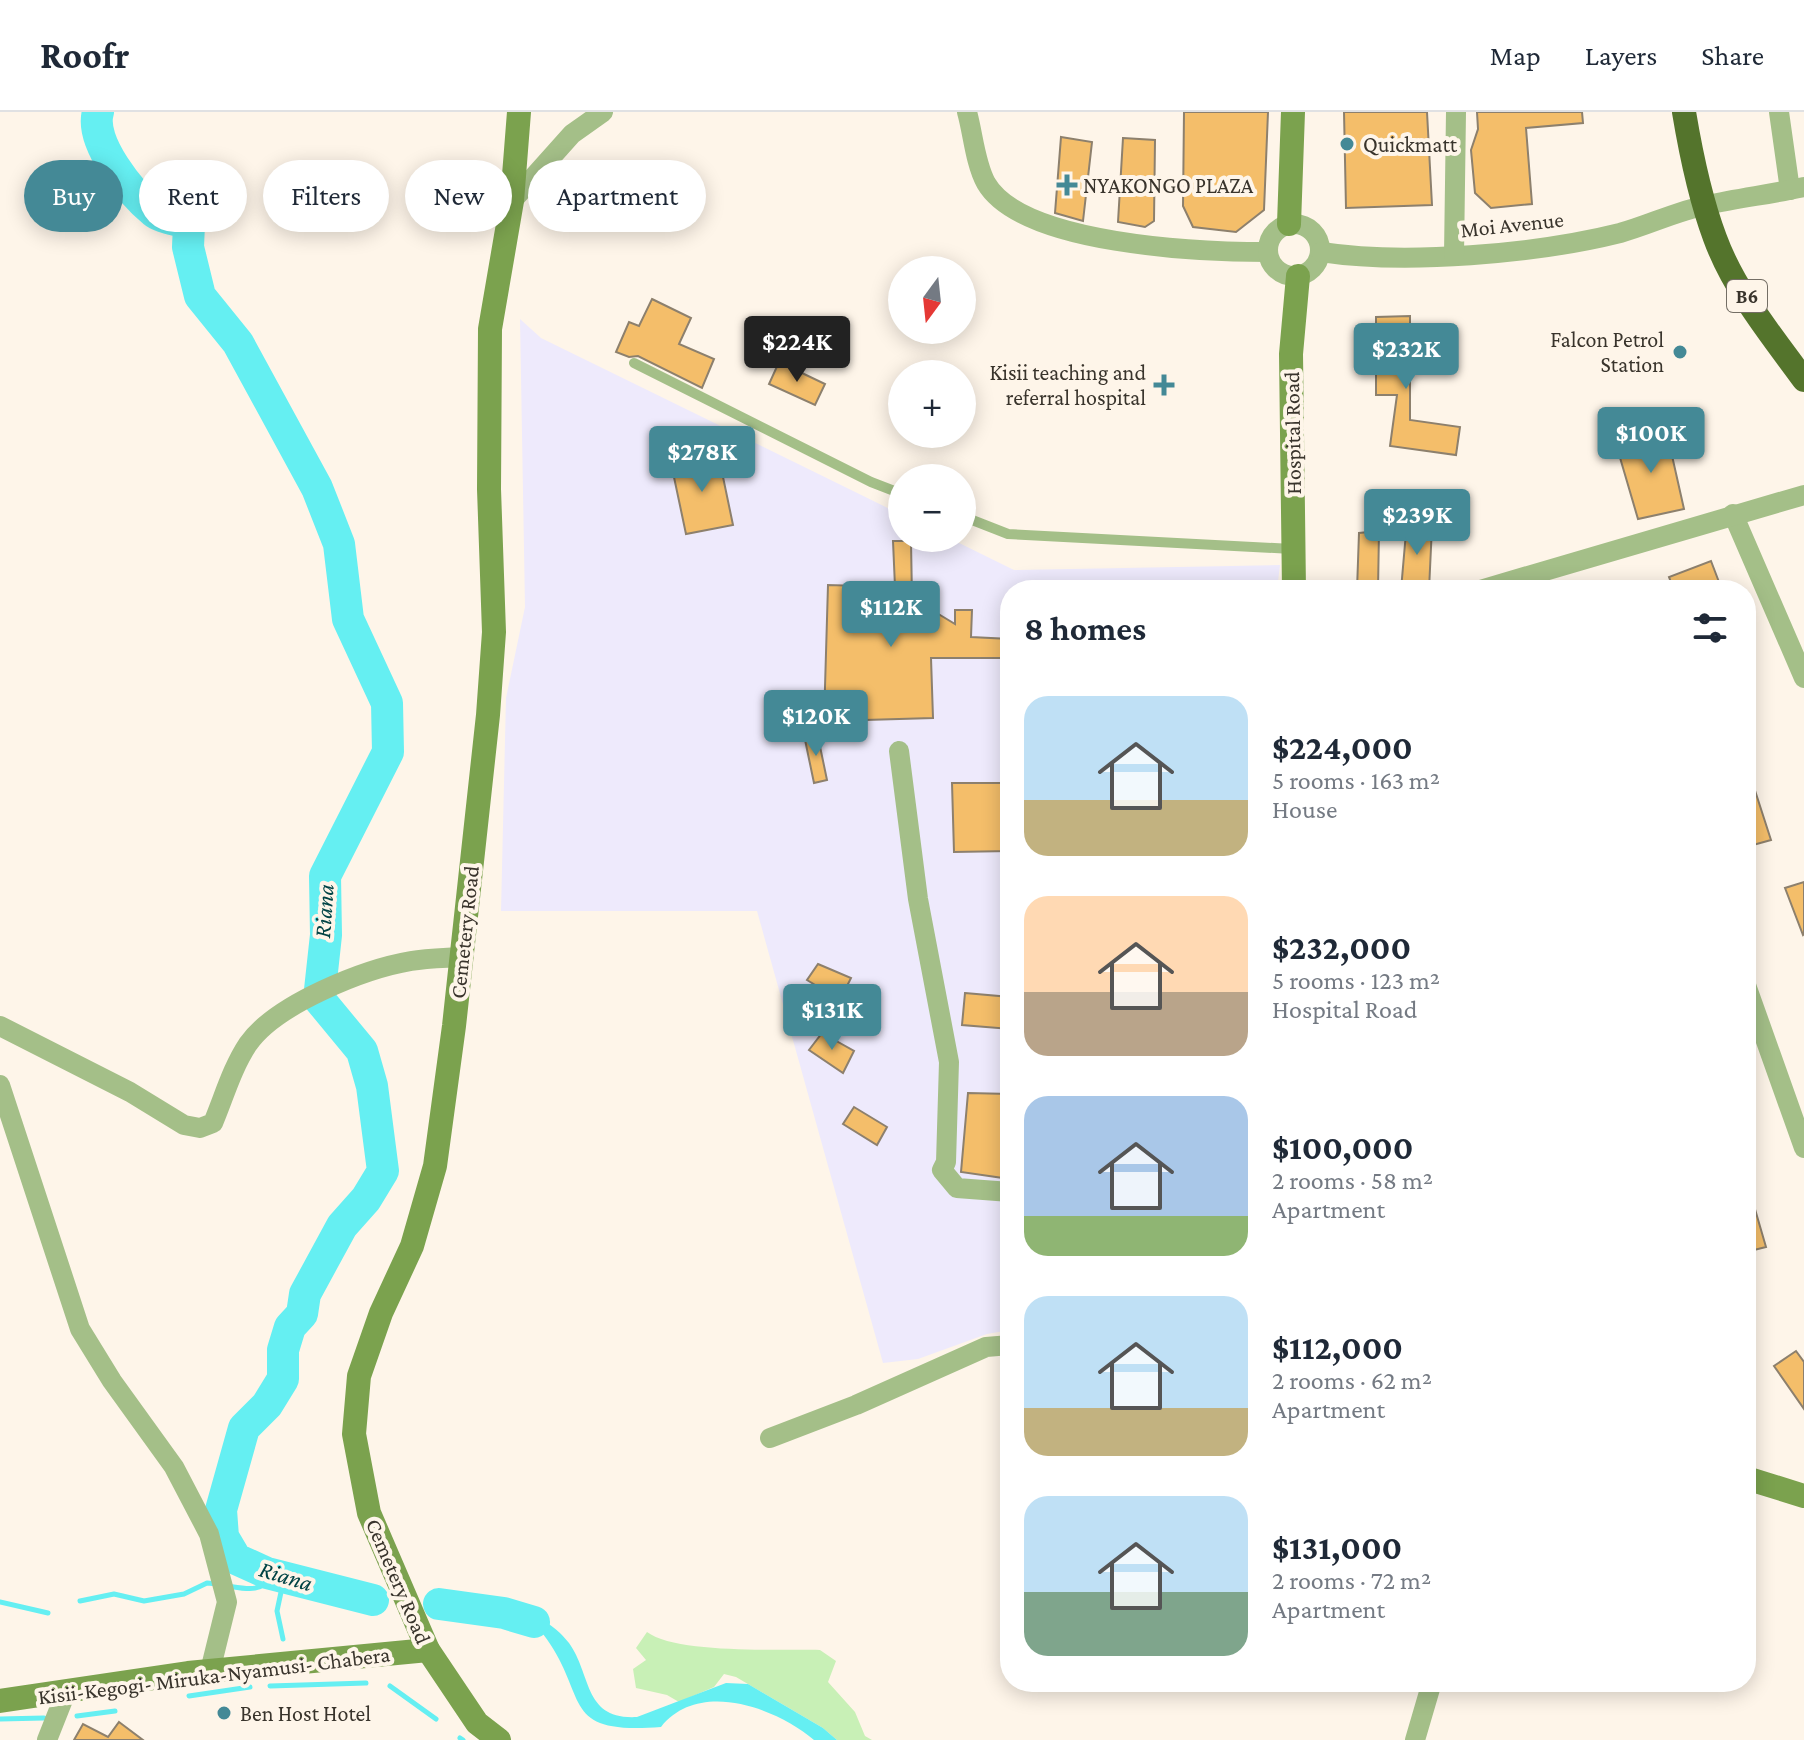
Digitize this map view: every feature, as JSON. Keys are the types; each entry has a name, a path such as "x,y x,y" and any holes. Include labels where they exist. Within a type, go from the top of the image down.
{"highway":[{"name":"B6","path":"1684,112 1704,205 1716,242 1756,314 1804,380"}],"street":[{"name":"Cemetery Road","path":"512,201 519,112"},
{"path":"512,201 572,134 603,112"},
{"path":"967,112 986,182 1006,205 1037,223 1068,233 1224,252 1268,252"},
{"path":"1289,224 1293,112"},
{"path":"1454,255 1456,112"},
{"path":"1779,112 1797,188"},
{"name":"Moi Avenue","path":"1321,252 1359,258 1454,255 1571,242 1620,232 1704,205 1797,188"},
{"path":"1289,224 1310,229 1321,252 1314,268 1298,276 1281,273 1268,252 1272,235 1289,224"},
{"name":"Cemetery Road","path":"499,1740 477,1723 428,1650 369,1513 354,1434 359,1376 381,1313 412,1246 435,1166 488,715 494,632 489,489 490,329 507,232"},
{"name":"Hospital Road","path":"1294,580 1291,354 1298,276"},
{"path":"1513,580 1804,495"},
{"path":"1733,514 1804,678"},
{"path":"899,751 918,899 949,1062 946,1162 942,1170 957,1188 1000,1191"},
{"path":"0,1026 130,1092 184,1125 200,1128 213,1123 231,1077 249,1043 268,1024 307,1000 365,974 412,961 460,957"},
{"path":"1756,1013 1804,1148"},
{"path":"1784,1092 1804,1084"},
{"path":"0,1085 80,1329 112,1381 174,1467 209,1534 227,1602 210,1671"},
{"path":"770,1438 856,1405 986,1347 1000,1346"},
{"path":"1756,1481 1804,1496"},
{"name":"Kisii-Kegogi- Miruka-Nyamusi- Chabera","path":"0,1701 210,1671 428,1650"},
{"path":"47,1740 66,1692"},
{"path":"1415,1740 1429,1692"}],"lane":[{"path":"634,363 888,489"},
{"path":"976,521 1008,534 1294,549"}],"shaded area":[{"path":"520,319 541,338 888,508 888,552 976,551 1014,570 1280,565 1278,580 1000,580 1000,1332 918,1359 883,1363 757,911 501,911 506,698 525,607"}],"green space":[{"path":"647,1632 661,1639 704,1647 820,1650 836,1661 828,1682 855,1712 865,1736 872,1740 837,1740 823,1728 736,1677 724,1674 714,1687 679,1702 667,1695 636,1688 633,1669 646,1660 636,1648"}],"water":[{"path":"494,1601 535,1616 554,1627 569,1643 591,1693 607,1711 637,1717 726,1683 748,1684 823,1728 837,1740 814,1740 798,1728 759,1709 716,1702 696,1704 677,1712 661,1727 605,1725 591,1718 581,1707 558,1656 543,1634 491,1623"}],"building":[{"path":"1184,112 1268,112 1264,210 1236,232 1193,227 1183,206"},
{"path":"1344,112 1427,112 1432,205 1346,208"},
{"path":"1477,112 1582,112 1583,123 1526,128 1532,204 1491,208 1475,193 1471,150 1478,129"},
{"path":"1061,137 1092,142 1083,221 1055,213"},
{"path":"1123,138 1155,140 1154,221 1145,227 1118,222"},
{"path":"652,299 691,318 679,344 714,359 702,388 638,356 629,357 616,352 629,322 639,326"},
{"path":"1410,316 1410,420 1460,427 1456,455 1390,446 1397,395 1376,395 1376,317"},
{"path":"779,362 825,384 815,405 769,384"},
{"path":"1666,429 1684,509 1638,519 1616,444"},
{"path":"718,453 733,525 686,534 671,463"},
{"path":"1407,521 1432,526 1429,580 1402,580"},
{"path":"1379,531 1378,580 1357,580 1359,533"},
{"path":"893,552 911,552 912,598 955,624 955,610 972,610 971,637 1000,638 1000,658 931,658 933,718 865,720 864,723 824,721 828,585 895,587"},
{"path":"1711,561 1718,580 1670,580 1669,577"},
{"path":"817,732 827,780 814,783 804,735"},
{"path":"952,783 1000,783 1000,851 954,852"},
{"path":"1756,794 1771,840 1756,844"},
{"path":"1804,882 1804,934 1803,935 1785,888"},
{"path":"818,964 851,978 840,1000 807,980"},
{"path":"965,993 1000,996 1000,1028 962,1025"},
{"path":"822,1033 854,1051 843,1073 809,1050"},
{"path":"968,1093 1000,1094 1000,1178 961,1172"},
{"path":"854,1107 887,1127 877,1145 843,1124"},
{"path":"1756,1213 1766,1247 1756,1250"},
{"path":"1796,1351 1804,1362 1804,1409 1774,1366"},
{"path":"119,1722 143,1740 74,1740 83,1724 108,1737"}],"waterway":[{"name":"Riana","path":"98,112 97,124 106,152 134,193 161,216 189,224 188,247 200,296 238,343 317,488 339,544 348,619 387,703 388,752 325,876 326,935 319,999 362,1051 372,1086 383,1171 366,1199 342,1226 305,1294 302,1314 290,1327 283,1350 283,1379 267,1405 244,1428 221,1510 223,1537 236,1559 267,1573 373,1600"},
{"path":"228,1586 259,1587 272,1575"},
{"path":"283,1639 277,1611 284,1578"},
{"path":"80,1601 114,1594 144,1601 184,1594 207,1583 218,1584"},
{"path":"0,1602 48,1613"},
{"name":"Riana","path":"439,1604 504,1613 534,1622"},
{"path":"270,1686 366,1683"},
{"path":"390,1686 436,1719"},
{"path":"189,1696 250,1687"},
{"path":"77,1716 115,1711"},
{"path":"0,1719 44,1718"}],"place":[{"name":"Quickmatt","path":"1347,144"},
{"name":"NYAKONGO PLAZA","path":"1067,185"},
{"name":"Falcon Petrol Station","path":"1680,352"},
{"name":"Kisii teaching and referral hospital","path":"1164,385"},
{"name":"Ben Host Hotel","path":"224,1713"}]}
